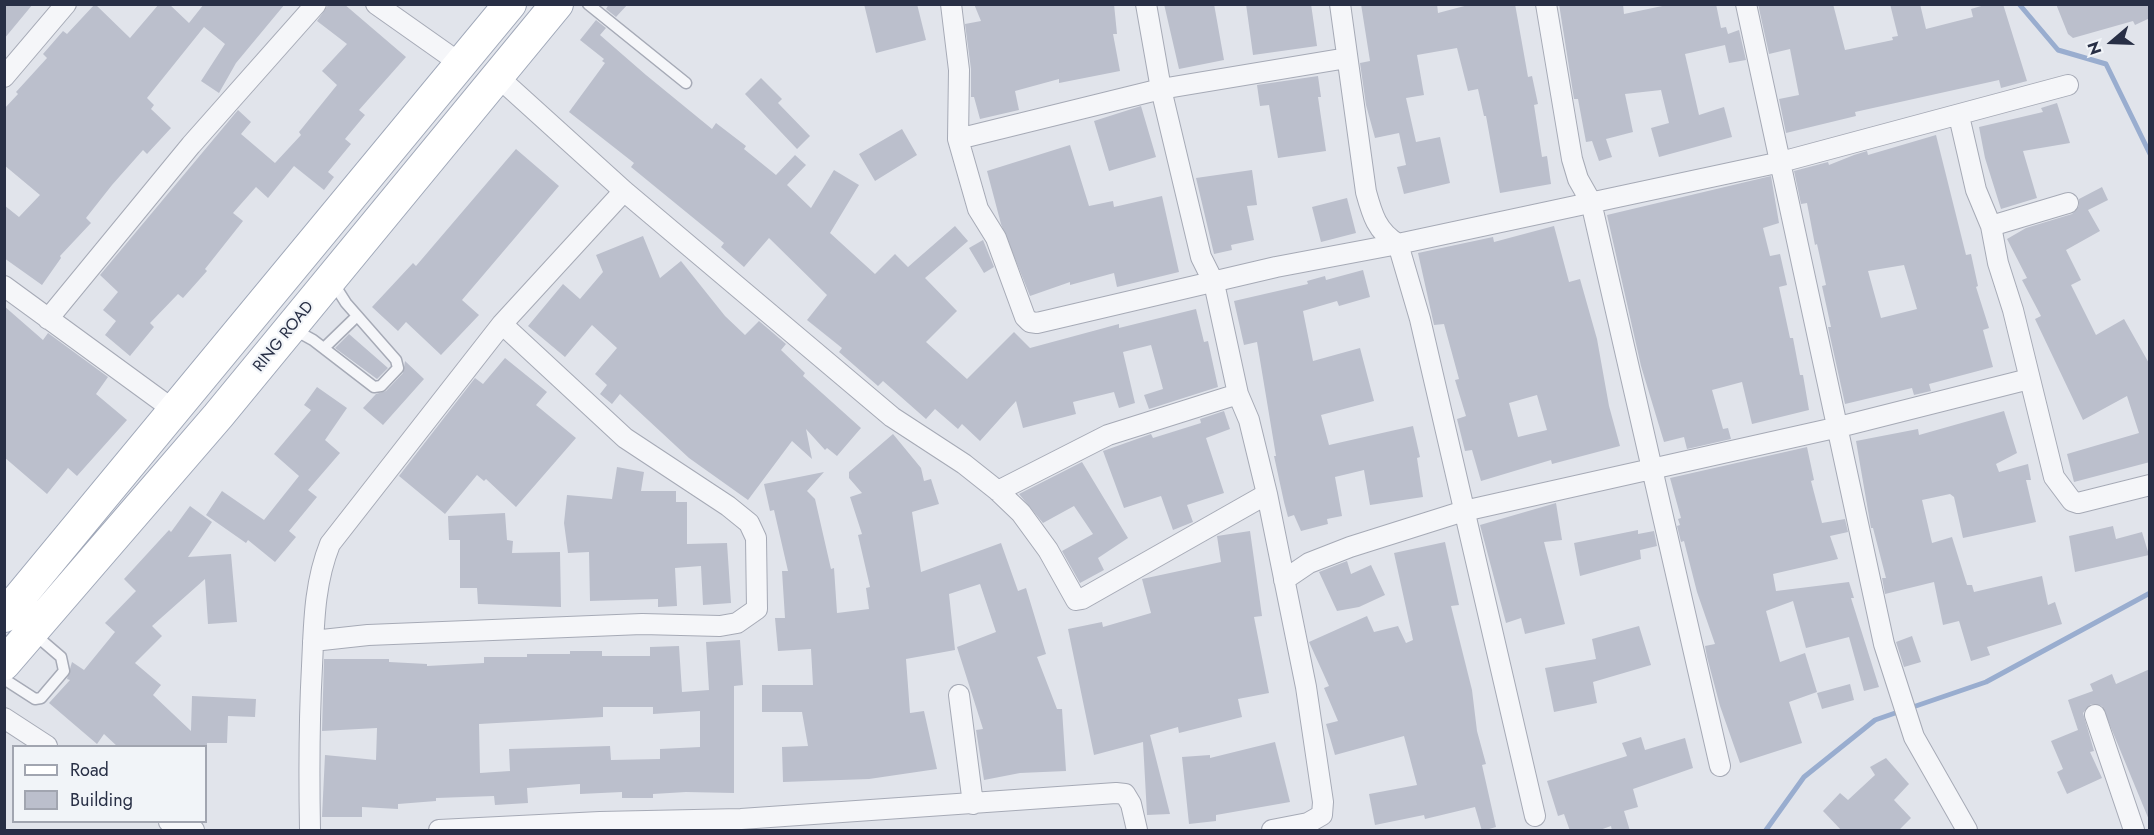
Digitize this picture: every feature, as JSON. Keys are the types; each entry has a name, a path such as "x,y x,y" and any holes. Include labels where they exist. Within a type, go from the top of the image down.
{"main road":[{"path":"4,616 510,4"},
{"name":"RING ROAD","path":"4,664 291,328 496,75 557,4"}],"street":[{"path":"4,77 66,4"},
{"path":"48,319 191,145 316,4"},
{"path":"376,4 461,64"},
{"path":"951,4 959,70 958,139 978,209 996,238 1019,302 1030,322 1037,323 1276,267 1398,244 1781,162 2068,85"},
{"path":"1146,4 1161,89 1201,257 1214,283 1238,394 1249,420 1267,494 1306,687 1323,802 1322,815 1308,823 1272,831"},
{"path":"1340,4 1366,192 1374,220 1388,239 1398,244 1438,392 1535,816"},
{"path":"1546,4 1572,159 1578,179 1591,201 1720,766"},
{"path":"1746,4 1884,644 1914,737 1967,831"},
{"path":"958,139 1161,89 1347,58"},
{"path":"496,75 624,191 892,417 964,464 998,491 1021,513 1048,550 1076,600 1082,599 1267,494"},
{"path":"1959,116 1976,190 1991,226 1998,263 2013,310 2054,477 2072,501 2078,503 2090,502 2150,484"},
{"path":"310,831 308,745 313,640 317,587 330,544 502,324 624,191"},
{"path":"1991,226 2068,203"},
{"path":"4,286 175,411"},
{"path":"313,640 368,635 642,624 720,626 736,623 757,609 756,538 749,523 728,506 625,438 502,324"},
{"path":"1284,580 1309,563 1342,549 1464,511 1839,427 2030,379"},
{"path":"998,491 1108,435 1238,394"},
{"path":"959,695 973,804"},
{"path":"2094,715 2134,831"},
{"path":"4,718 44,745"},
{"path":"439,831 741,819 1116,793 1125,794 1131,804 1137,831"}],"lane":[{"path":"588,4 686,83"},
{"path":"291,328 306,335 374,387 381,386 398,368 398,364 339,295 331,278"},
{"path":"324,348 357,316"},
{"path":"4,679 35,699 41,698 64,671 61,657 32,632"}],"building":[{"path":"4,4 33,4 4,39"},
{"path":"95,4 130,38 159,4 169,4 189,23 204,4 285,4 236,63 219,93 201,81 225,44 204,27 147,98 154,105 151,109 171,128 147,154 143,150 112,185 86,218 91,223 60,256 61,258 42,285 4,258 4,205 19,217 40,195 4,165 4,109 47,58 43,54 63,31 67,34"},
{"path":"329,4 344,4 406,57 359,110 365,115 345,139 351,144 328,172 334,177 324,190 294,166 268,198 256,187 233,213 243,221 205,269 207,271 183,298 178,294 150,323 154,327 130,356 105,335 116,321 103,310 118,292 100,275 238,110 251,122 241,134 275,163 301,135 299,132 337,85 322,71 347,44 317,21"},
{"path":"609,4 628,4 616,17 606,9"},
{"path":"864,4 917,4 926,40 876,53"},
{"path":"974,4 1114,4 1117,34 1113,34 1120,71 1059,83 1059,79 1015,91 1019,110 980,119 974,97 971,97 971,69 965,24 981,21"},
{"path":"1164,4 1214,4 1224,60 1179,69"},
{"path":"1246,4 1311,4 1317,46 1253,55"},
{"path":"1361,4 1437,4 1438,13 1472,4 1515,4 1528,77 1532,76 1538,104 1534,105 1542,157 1547,156 1551,184 1500,193 1486,116 1484,116 1478,89 1468,91 1457,48 1417,55 1424,95 1406,98 1416,142 1440,137 1450,183 1404,194 1397,167 1406,165 1399,133 1375,138 1366,105 1360,63 1370,61"},
{"path":"1559,4 1623,4 1624,14 1672,4 1716,4 1721,28 1726,27 1728,34 1739,30 1746,60 1729,63 1725,45 1685,54 1699,115 1724,107 1732,137 1659,157 1651,128 1669,123 1661,90 1625,94 1633,132 1606,139 1612,157 1599,161 1592,141 1586,142 1578,99 1574,99"},
{"path":"1758,4 1833,4 1845,50 1893,40 1892,37 1898,36 1890,4 1920,4 1926,29 1973,17 1971,9 1988,4 2003,4 2027,81 2001,88 1999,80 1855,112 1856,116 1786,133 1779,99 1799,95 1790,49 1769,54"},
{"path":"2056,4 2150,4 2150,18 2135,25 2133,21 2073,38 2068,34"},
{"path":"596,20 606,28 600,35 646,75 712,129 716,123 746,146 744,149 776,175 795,155 806,165 787,185 811,208 834,170 859,185 830,233 875,274 895,254 908,267 955,226 968,241 925,278 957,311 926,342 967,379 1014,332 1030,348 1119,324 1119,328 1196,309 1204,342 1208,341 1218,387 1149,409 1144,395 1163,389 1151,345 1123,352 1135,403 1119,408 1114,392 1073,402 1076,414 1023,428 1016,401 980,441 962,424 958,429 935,409 926,419 883,381 878,386 839,352 842,348 807,320 827,295 769,238 744,267 721,247 724,243 631,167 634,163 569,112 605,63 602,61 604,59 580,40"},
{"path":"1318,76 1321,97 1318,97 1326,151 1278,158 1269,105 1260,106 1257,85"},
{"path":"761,78 782,99 778,103 810,136 797,149 745,94"},
{"path":"2057,103 2070,143 2023,151 2037,198 2001,209 1985,158 1979,127 2043,112 2041,108"},
{"path":"1141,106 1156,157 1109,171 1094,121"},
{"path":"902,129 917,155 875,181 859,154"},
{"path":"1936,135 1966,255 1971,254 1978,286 1976,287 1989,328 1983,330 1993,367 1929,384 1931,391 1914,395 1912,388 1845,404 1828,327 1831,327 1822,286 1826,285 1807,203 1801,204 1794,171 1828,162 1829,165 1867,151 1868,155","holes":["1904,265 1917,309 1881,318 1868,271"]},
{"path":"1070,145 1089,206 1113,201 1114,207 1162,196 1179,272 1117,287 1114,273 1070,285 1070,282 1030,296 1001,224 987,171"},
{"path":"516,149 559,186 462,300 479,315 441,355 406,322 398,331 372,307 413,263 416,266"},
{"path":"1252,170 1257,205 1247,206 1254,240 1231,245 1232,250 1214,254 1196,178"},
{"path":"1771,176 1779,223 1763,228 1770,256 1780,254 1787,285 1779,287 1800,375 1803,375 1809,410 1752,424 1742,382 1712,390 1723,429 1728,428 1731,439 1687,449 1684,437 1664,442 1641,366 1607,215"},
{"path":"2102,187 2108,200 2088,210 2100,231 2066,250 2081,280 2071,285 2096,335 2124,319 2150,365 2150,462 2074,482 2067,454 2139,433 2127,396 2083,420 2035,319 2041,316 2022,280 2027,278 2007,239 2026,228 2072,214 2079,206 2079,199"},
{"path":"1347,198 1356,233 1321,242 1312,207"},
{"path":"1554,226 1569,282 1580,279 1597,339 1609,406 1620,446 1552,464 1551,460 1481,481 1472,450 1465,451 1457,419 1466,416 1455,380 1459,379 1444,324 1434,325 1418,253 1493,237 1494,242","holes":["1537,395 1547,430 1518,437 1509,403"]},
{"path":"643,236 660,278 681,261 725,316 745,335 759,321 786,344 781,350 805,373 803,376 861,428 837,456 827,448 825,450 806,429 812,459 792,441 748,500 689,458 620,394 612,404 600,394 607,385 595,374 617,348 592,325 565,357 528,326 563,284 580,299 603,272 596,255"},
{"path":"983,240 994,267 984,273 969,248"},
{"path":"1363,270 1370,297 1339,306 1337,301 1303,311 1313,361 1360,348 1374,401 1321,415 1329,445 1413,426 1420,457 1417,458 1423,497 1370,505 1364,470 1335,477 1342,516 1327,519 1328,524 1301,531 1294,515 1288,517 1284,502 1274,456 1276,456 1257,342 1244,345 1234,301 1308,284 1307,281 1325,276 1326,280"},
{"path":"4,306 43,340 48,333 108,377 96,394 127,420 77,476 68,468 47,494 4,457"},
{"path":"349,334 388,368 377,379 335,348"},
{"path":"505,358 547,392 536,405 576,438 516,507 486,479 484,481 477,475 445,514 399,476 475,378 483,384"},
{"path":"405,361 424,379 383,425 363,408 376,394 386,391 403,373"},
{"path":"317,387 347,408 325,440 340,453 308,490 317,497 289,531 296,537 275,562 248,540 246,543 206,515 222,491 264,520 299,476 274,454 311,410 304,405"},
{"path":"1224,411 1230,429 1206,438 1224,493 1187,505 1193,522 1173,530 1161,496 1124,508 1103,451 1151,434 1153,438 1201,423 1200,419"},
{"path":"2004,411 2017,453 1996,464 1999,472 2028,464 2031,480 2026,480 2036,522 1963,538 1954,497 1950,494 1922,500 1932,543 1952,537 1967,585 1972,585 1974,592 2042,576 2048,605 2055,602 2062,624 1987,647 1990,655 1971,661 1959,621 1943,625 1934,582 1885,594 1882,578 1886,578 1873,528 1871,528 1856,441 1918,429 1919,435"},
{"path":"893,434 921,468 924,481 931,479 939,504 912,512 921,572 1001,543 1018,591 1026,588 1046,654 1037,657 1057,709 1062,709 1066,771 1020,773 984,780 976,730 983,729 957,647 996,632 980,584 949,594 955,650 906,659 910,713 924,711 937,769 869,779 783,782 782,747 808,746 802,712 762,712 762,685 813,685 811,649 778,651 775,618 785,618 782,571 788,571 774,510 770,511 764,484 824,472 807,491 815,499 831,569 834,568 837,613 869,609 866,588 870,587 858,535 862,534 850,497 862,493 849,478 849,472"},
{"path":"1807,447 1814,480 1811,481 1822,523 1845,519 1848,532 1830,536 1838,559 1773,574 1776,591 1849,582 1854,598 1851,598 1879,687 1864,691 1849,637 1806,648 1793,601 1766,611 1780,662 1805,653 1817,692 1789,702 1802,743 1740,763 1720,706 1707,657 1705,646 1715,644 1697,592 1684,541 1681,542 1677,526 1680,525 1678,519 1681,518 1670,478"},
{"path":"1082,462 1128,538 1098,558 1104,570 1080,583 1062,551 1093,534 1074,506 1043,523 1019,494"},
{"path":"617,467 644,472 641,491 676,491 676,502 687,502 687,544 727,543 731,603 703,605 701,566 675,568 677,606 658,607 658,599 590,601 589,552 568,553 564,523 567,495 612,499"},
{"path":"1556,503 1562,540 1544,542 1565,624 1525,634 1521,618 1506,623 1480,525"},
{"path":"190,506 212,522 188,557 231,554 237,622 208,624 205,579 152,626 162,636 135,663 161,685 153,695 191,731 192,696 256,699 255,717 228,716 227,743 116,745 104,734 97,744 49,703 70,680 67,679 72,662 84,670 115,632 105,623 136,591 124,579 169,530 171,532"},
{"path":"505,513 507,540 513,541 512,553 560,552 561,607 478,604 477,588 460,588 460,540 449,540 448,516"},
{"path":"2113,526 2116,539 2142,532 2149,555 2075,572 2069,536"},
{"path":"1638,530 1638,534 1654,531 1657,546 1640,550 1641,559 1580,576 1574,543"},
{"path":"1250,531 1262,616 1254,617 1269,693 1238,699 1242,717 1179,733 1178,727 1150,735 1170,814 1147,815 1143,742 1094,755 1068,629 1102,622 1103,627 1151,613 1142,579 1221,562 1217,536"},
{"path":"1445,542 1459,605 1451,606 1472,690 1477,731 1486,764 1482,765 1496,827 1482,831 1475,807 1425,819 1424,815 1375,825 1369,794 1417,785 1404,736 1335,755 1326,724 1338,721 1324,688 1329,686 1309,642 1367,616 1374,632 1398,626 1406,643 1413,640 1394,553"},
{"path":"1347,561 1351,574 1371,565 1385,595 1359,607 1337,611 1319,572"},
{"path":"1639,626 1651,665 1593,682 1597,703 1554,712 1545,668 1596,659 1592,639"},
{"path":"1912,636 1921,662 1904,667 1896,642"},
{"path":"740,640 743,685 734,686 734,793 686,792 653,794 653,798 622,798 622,792 580,794 580,784 527,788 528,803 495,805 494,796 436,798 436,801 398,804 398,809 362,807 362,817 322,817 325,755 376,760 377,728 322,731 324,659 389,659 389,662 427,664 427,666 484,663 484,657 570,654 570,651 602,651 602,656 650,656 650,647 679,646 682,692 709,690 706,642","holes":["603,707 653,707 653,714 700,711 700,747 660,749 660,759 611,760 610,746 509,749 510,771 480,773 479,724 603,717"]},
{"path":"2150,669 2149,820 2102,706 2091,704 2083,713 2094,751 2090,752 2102,778 2067,794 2057,772 2063,769 2051,741 2078,730 2068,700 2093,691 2090,684 2112,674 2116,684"},
{"path":"1850,684 1854,700 1822,709 1817,693"},
{"path":"1641,737 1645,750 1685,738 1693,768 1633,789 1638,807 1624,811 1630,831 1612,831 1611,826 1597,831 1570,831 1564,814 1558,816 1547,781 1627,756 1622,743"},
{"path":"1275,742 1290,802 1216,815 1216,821 1189,824 1182,757 1210,755 1210,758"},
{"path":"1886,758 1909,784 1894,800 1911,818 1898,831 1842,831 1823,811 1840,793 1848,800 1875,775 1870,767"}],"waterway":[{"path":"2019,4 2058,50 2106,64 2150,154"},
{"path":"1910,708 1986,682 2150,593"},
{"path":"1766,830 1804,777 1875,720 1901,711"}]}
